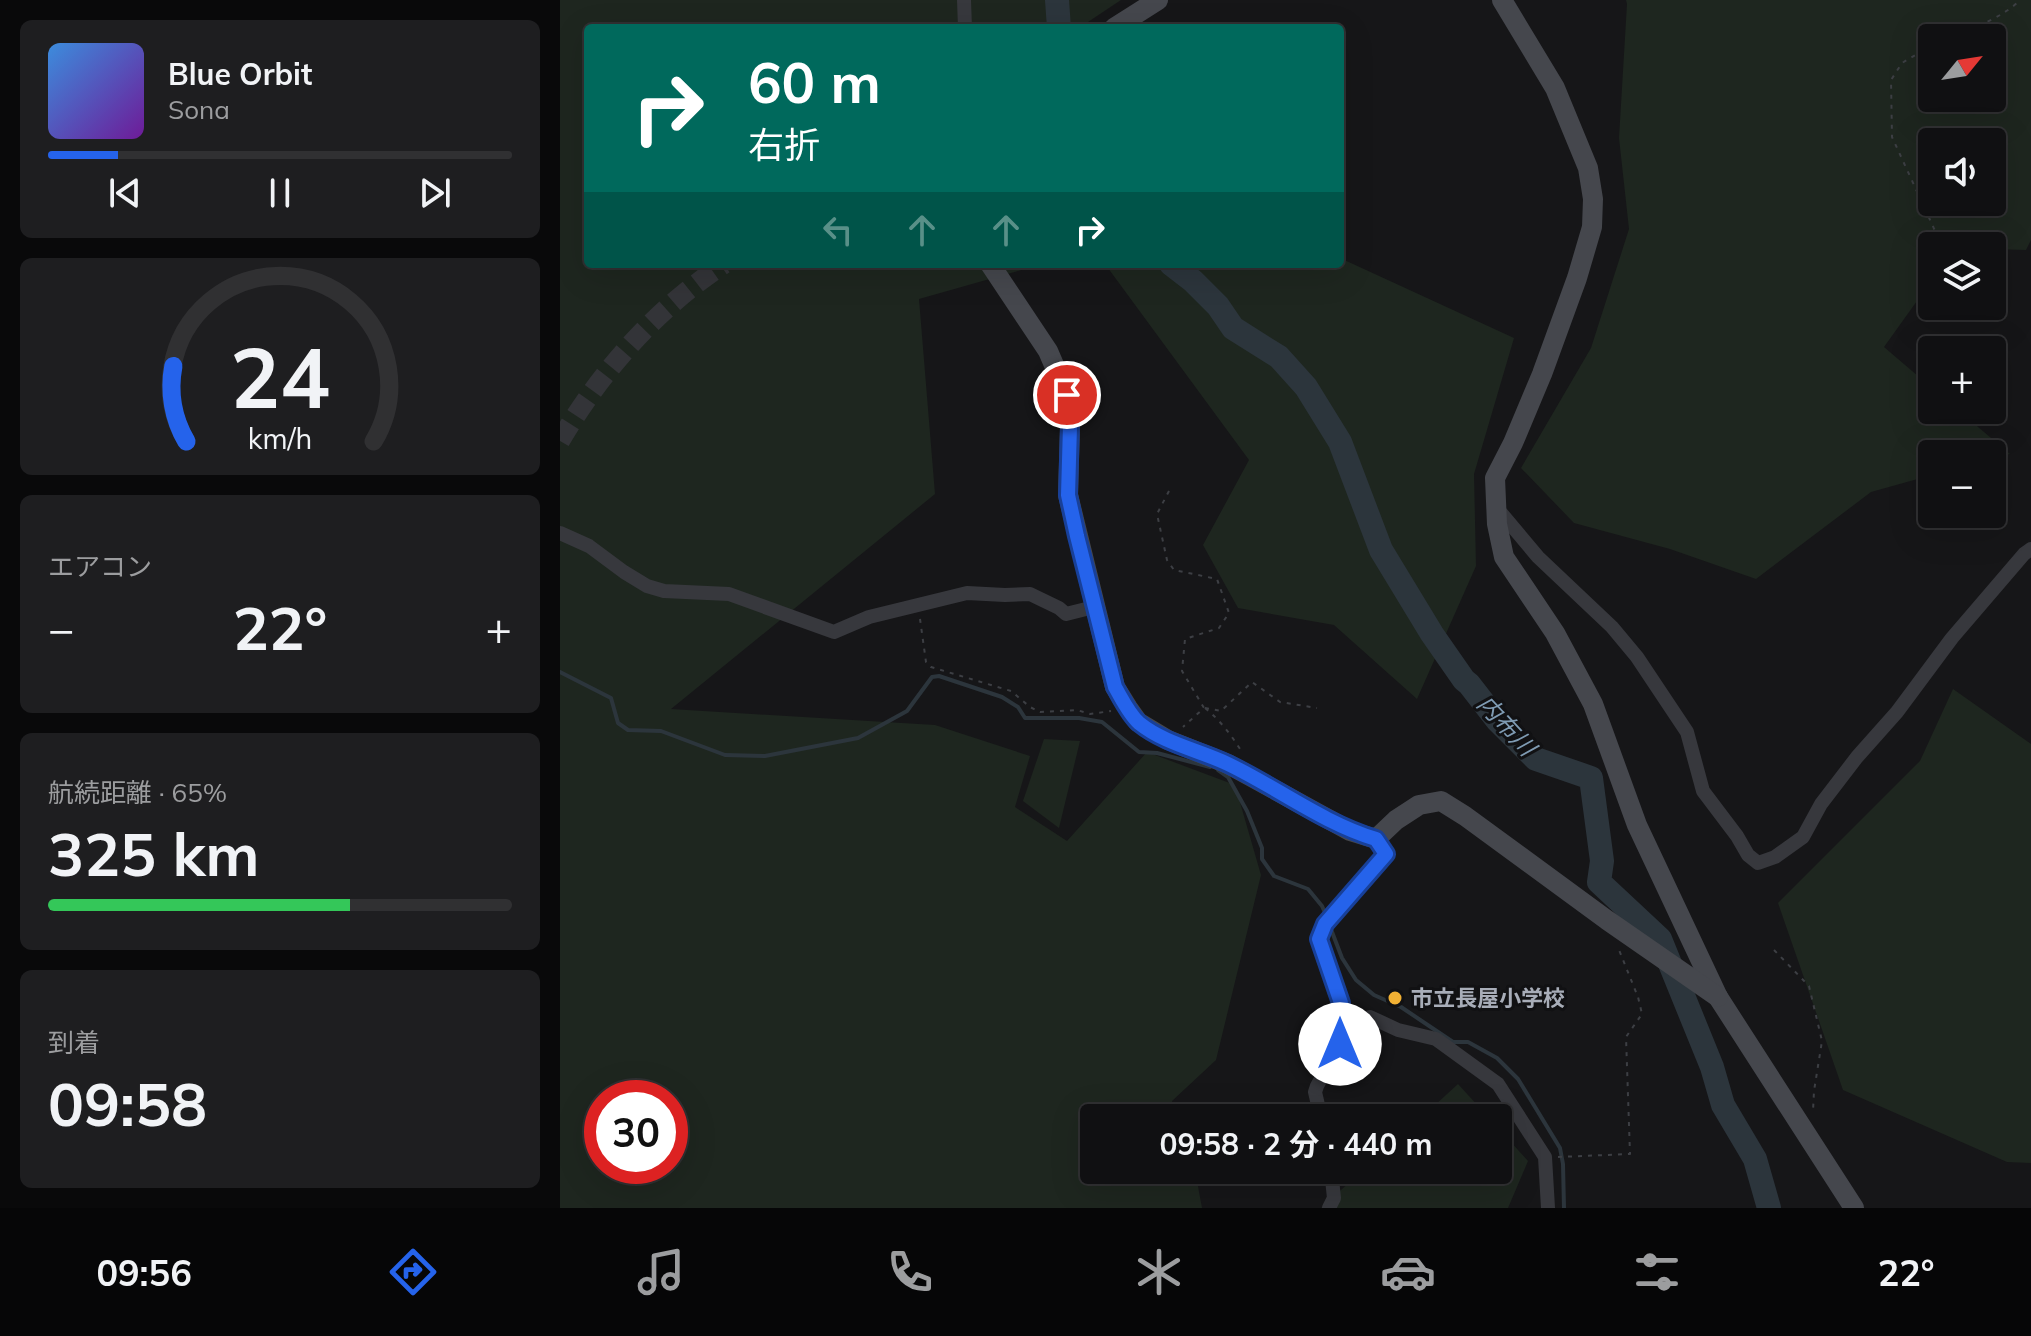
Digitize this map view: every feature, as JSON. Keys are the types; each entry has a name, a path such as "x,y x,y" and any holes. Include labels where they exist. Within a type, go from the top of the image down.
{"street":[{"path":"964,0 965,24"},
{"path":"1120,24 1158,0"},
{"path":"1502,0 1555,88 1588,168 1593,199 1592,227 1577,278 1542,374 1495,478 1499,537 1504,557 1555,633 1593,704 1637,825 1718,997 1854,1208"},
{"path":"993,268 1048,351 1067,395 1070,426 1068,495 1115,687 1128,708 1138,722 1168,740 1228,764 1350,831 1376,839 1386,854 1325,924 1319,939 1341,1003 1342,1027 1340,1044 1315,1092 1318,1104"},
{"path":"1496,507 1538,557 1612,627 1637,657 1687,732 1703,791 1732,828 1748,855 1758,863 1775,857 1803,837 1821,804 1857,757 1897,712 1952,638 2031,549"},
{"path":"560,533 589,546 647,586 664,591 729,594 834,632 869,617 967,593 1030,594 1066,614 1094,607"},
{"path":"1376,839 1396,820 1419,805 1441,801 1718,997"},
{"path":"1342,1027 1370,1017 1398,1030 1436,1039 1498,1084 1545,1157 1548,1208"},
{"path":"1329,1208 1334,1198 1332,1184"}],"path":[{"path":"1980,24 2020,0"},
{"path":"1918,53 1902,63 1891,80 1892,137 1936,232"},
{"path":"1169,491 1157,514 1167,560 1174,570 1217,579 1229,613 1219,628 1185,639 1182,671 1204,708 1231,734 1243,753 1242,772"},
{"path":"918,604 926,662 931,667 1011,691 1040,712 1077,710 1090,714 1128,708"},
{"path":"1204,708 1221,711 1252,682 1280,702 1317,708"},
{"path":"1168,740 1204,708"},
{"path":"1545,1157 1630,1154 1626,1037 1642,1014 1617,946"},
{"path":"1774,950 1809,986 1822,1041 1813,1111 1804,1130"}],"shaded area":[{"path":"560,0 1121,0 1085,24 584,24 584,268 1029,268 919,299 935,494 671,709 935,725 1030,756 1015,807 1067,841 1147,752 1235,785 1261,875 1216,1060 1172,1101 1173,1104 1080,1104 1080,1184 1198,1184 1202,1208 560,1208"},
{"path":"1626,0 2031,0 2031,240 2026,250 2006,249 2006,232 1918,232 1918,300 1884,347 1918,376 1918,424 1975,424 1993,440 1918,440 1918,479 1871,492 1756,579 1670,549 1574,523 1521,468 1591,348 1629,229 1619,138"},
{"path":"1344,260 1514,338 1474,474 1476,566 1417,699 1334,625 1238,608 1203,545 1249,460 1108,268 1344,268"},
{"path":"1953,689 2031,744 2031,1163 2007,1162 1843,1090 1778,903 1920,761"},
{"path":"1044,739 1080,741 1059,828 1023,801"},
{"path":"1458,1084 1476,1104 1436,1104"},
{"path":"1512,1143 1528,1161 1508,1208 1321,1208 1348,1184 1512,1184"}],"waterway":[{"name":"内布川","path":"1057,0 1059,24"},
{"name":"内布川","path":"1176,268 1218,306 1233,328 1279,357 1306,387 1340,442 1381,550 1464,680 1497,720 1536,759 1591,778 1602,861 1599,882 1660,939 1712,1067 1723,1105 1755,1159 1769,1208"},
{"path":"560,672 611,698 618,723 628,730 661,731 725,755 765,756 858,738 907,711 932,677 939,676 1002,697 1018,707 1025,718 1079,718 1102,722 1139,752 1157,753 1210,767"},
{"path":"1218,770 1228,777 1247,811 1262,848 1262,859 1274,876 1308,889 1326,915"},
{"path":"1329,924 1342,958 1356,980 1374,995 1401,1007 1453,1042 1468,1042 1497,1058 1518,1079 1560,1148 1564,1208"}],"tunnel":[{"path":"560,441 593,390 632,343 675,301 718,268"}],"place":[{"name":"市立長屋小学校","path":"1395,998"}],"route":[{"path":"1067,395 1070,426 1068,495 1115,687 1128,708 1138,722 1168,740 1228,764 1350,831 1376,839 1386,854 1325,924 1319,939 1341,1003 1343,1035 1340,1044"}]}
